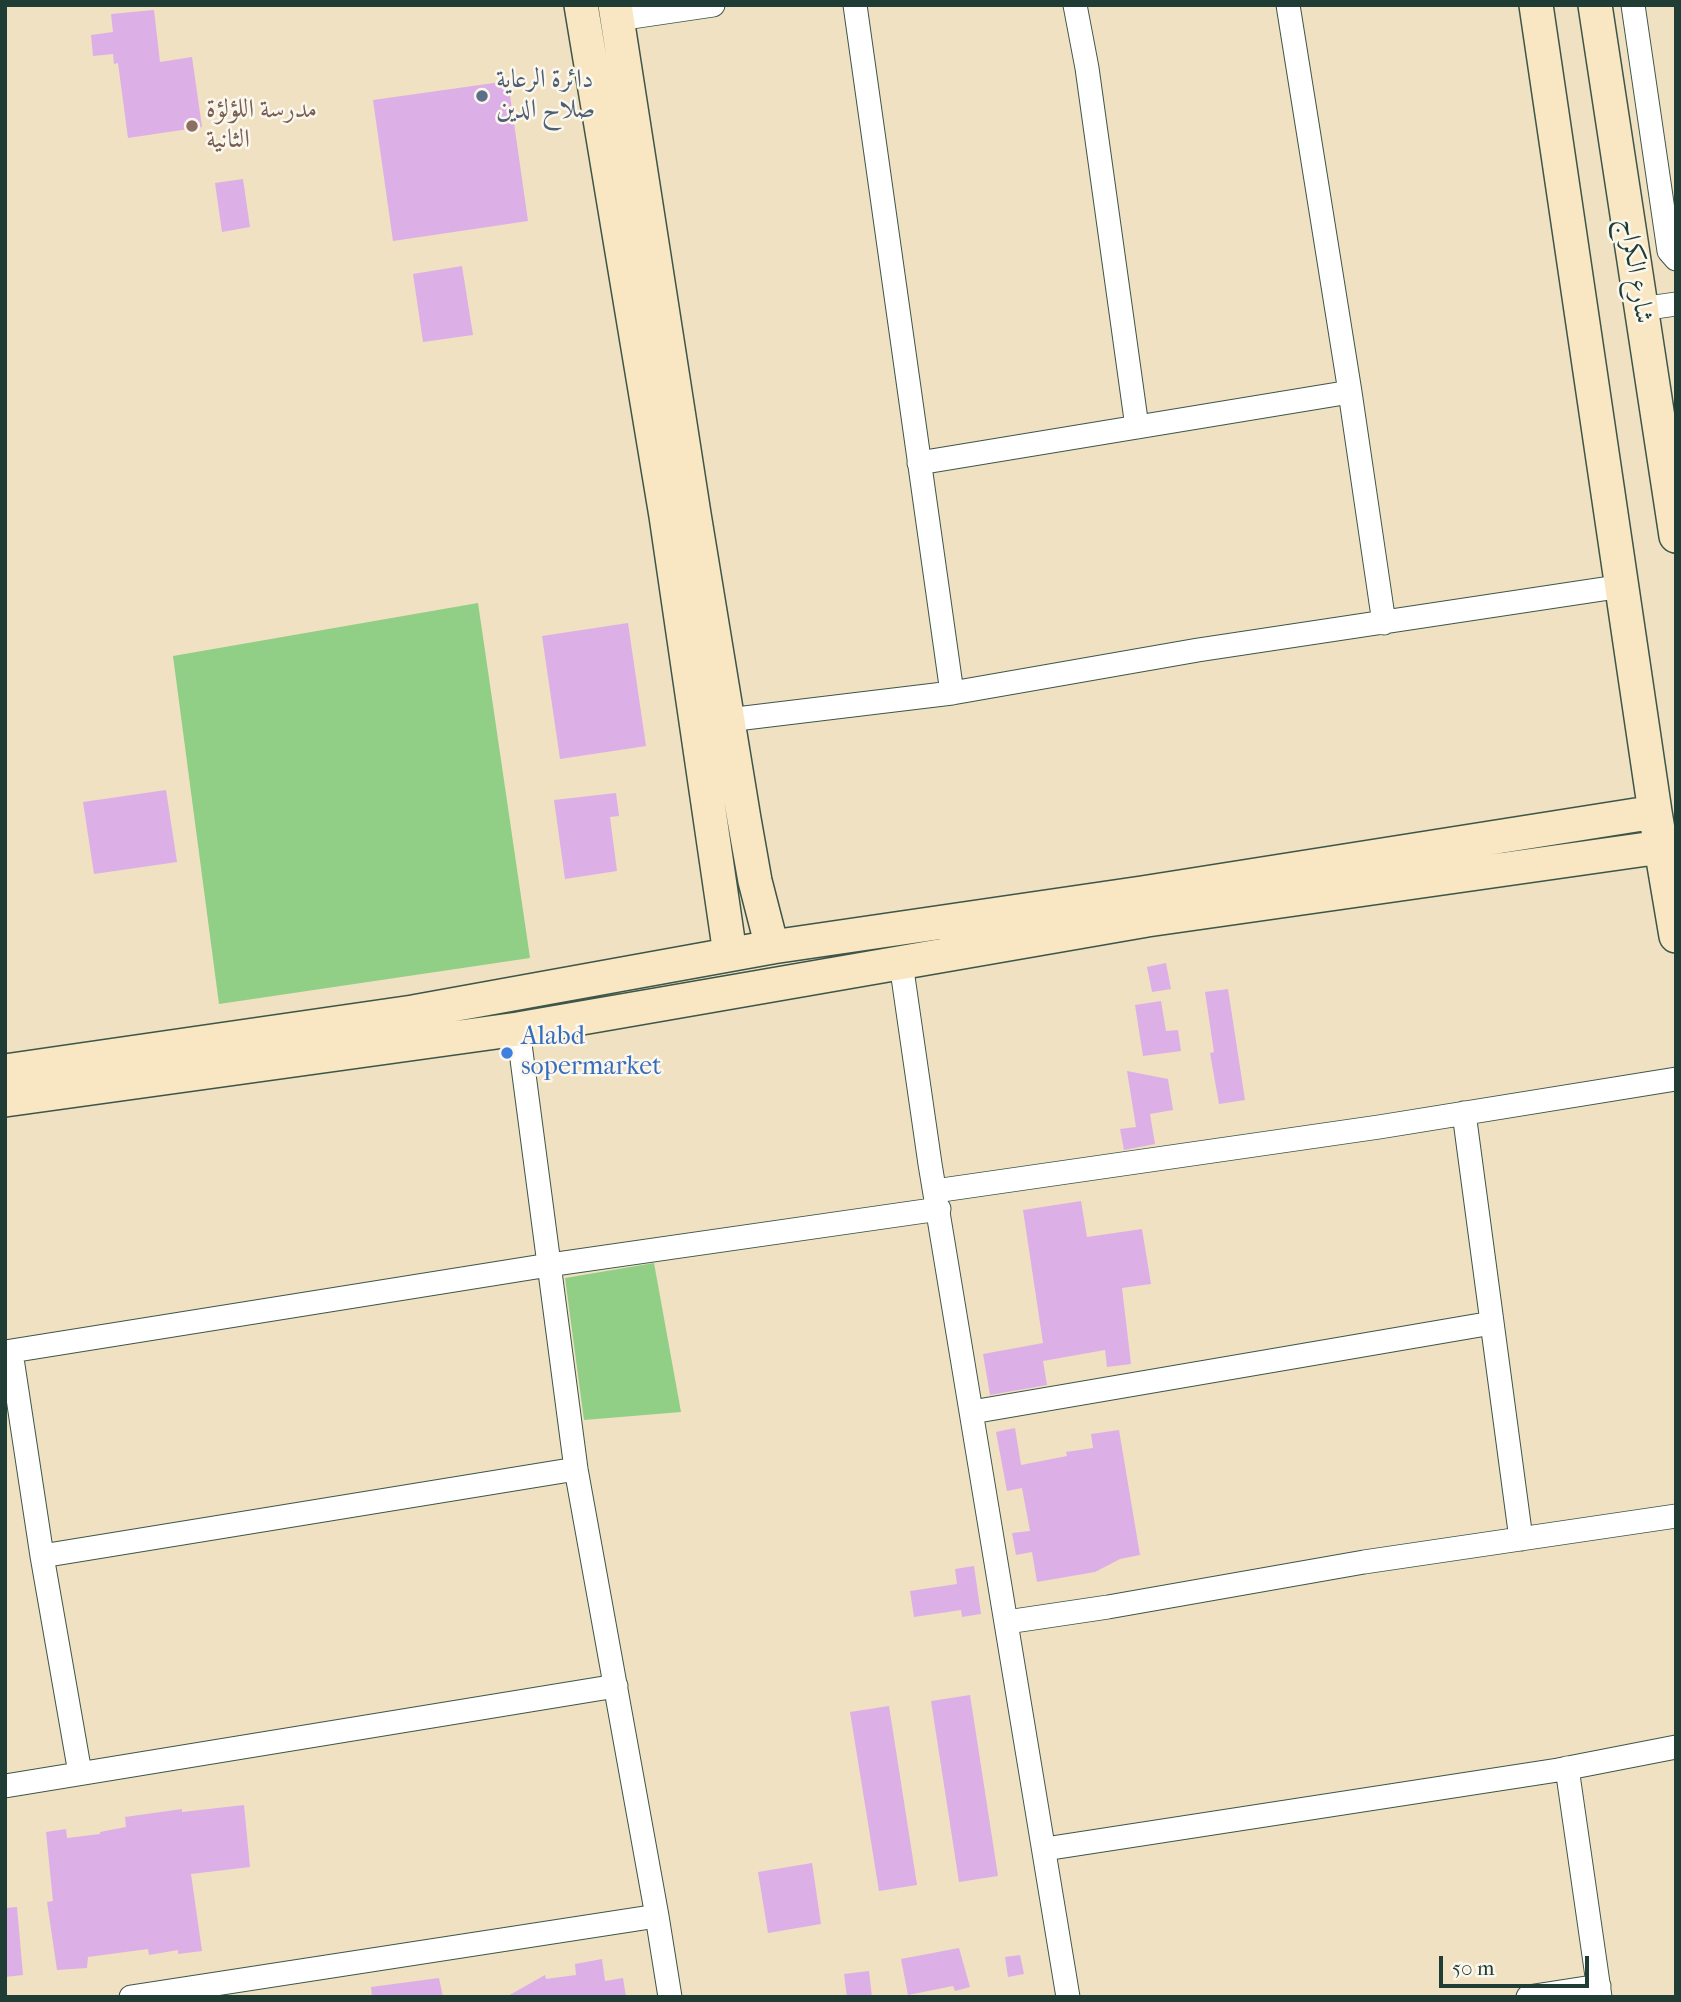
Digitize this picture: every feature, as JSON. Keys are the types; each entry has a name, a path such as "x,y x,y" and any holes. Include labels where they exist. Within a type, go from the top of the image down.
{"street":[{"path":"582,5 620,139 728,720 730,954"},
{"path":"620,139 616,12 713,5"},
{"path":"855,5 952,693"},
{"path":"1075,5 1087,68 1137,427"},
{"path":"1288,5 1384,623"},
{"path":"1536,5 1655,812 1676,936"},
{"name":"شارع الكراج","path":"1595,5 1676,536"},
{"path":"1633,5 1669,251 1676,259"},
{"path":"628,190 666,516 728,821 755,881 772,947"},
{"path":"1641,309 1676,304"},
{"path":"919,463 1350,392"},
{"path":"728,720 952,693 1198,650 1623,586"},
{"path":"5,1071 415,1027 518,1029 901,963 1144,907 1655,812"},
{"path":"5,1100 415,1027 730,954 772,947 1661,847"},
{"path":"901,963 930,1164 1068,1997"},
{"path":"518,1029 576,1469 670,1997"},
{"path":"80,1773 8,1352 1676,1079"},
{"path":"1464,1113 1521,1539"},
{"path":"972,1412 1492,1323"},
{"path":"42,1556 576,1469"},
{"path":"1007,1622 1108,1608 1363,1562 1676,1516"},
{"path":"5,1786 616,1686"},
{"path":"1045,1849 1567,1768 1676,1747"},
{"path":"1528,1997 1599,1992 1567,1768"},
{"path":"131,1997 657,1916"}],"green space":[{"path":"478,603 530,958 219,1004 173,656"},
{"path":"654,1263 681,1412 584,1420 565,1278"}],"building":[{"path":"154,10 160,62 192,57 202,127 128,138 118,63 114,64 113,54 93,56 91,35 113,32 111,14"},
{"path":"508,81 528,221 393,241 373,100"},
{"path":"243,179 250,227 222,232 215,183"},
{"path":"462,266 473,335 423,342 413,274"},
{"path":"628,623 646,746 560,759 542,636"},
{"path":"166,790 177,862 94,874 83,802"},
{"path":"616,793 619,816 610,817 617,871 565,879 554,800"},
{"path":"1166,963 1171,989 1152,992 1147,967"},
{"path":"1228,989 1245,1100 1219,1104 1210,1053 1214,1052 1205,992"},
{"path":"1161,1001 1166,1031 1178,1030 1181,1051 1143,1056 1135,1005"},
{"path":"1127,1071 1168,1079 1173,1110 1150,1114 1155,1144 1124,1150 1120,1129 1136,1127"},
{"path":"1081,1201 1087,1237 1142,1229 1151,1284 1122,1288 1131,1364 1107,1367 1105,1350 1043,1361 1047,1385 990,1395 983,1354 1043,1343 1023,1210"},
{"path":"1015,1428 1021,1465 1067,1456 1066,1452 1093,1448 1091,1434 1119,1430 1140,1555 1120,1559 1095,1572 1037,1582 1032,1552 1016,1555 1012,1533 1030,1531 1022,1488 1007,1491 996,1432"},
{"path":"974,1566 981,1614 962,1617 961,1610 914,1617 910,1591 957,1584 955,1569"},
{"path":"970,1695 998,1876 959,1882 931,1701"},
{"path":"889,1706 917,1885 879,1891 850,1712"},
{"path":"244,1805 250,1867 191,1874 202,1951 178,1954 178,1950 149,1955 148,1949 88,1957 87,1968 57,1970 47,1902 53,1901 46,1832 66,1829 67,1838 100,1834 126,1827 125,1817 182,1809 182,1812"},
{"path":"812,1863 821,1924 768,1933 758,1872"},
{"path":"17,1907 23,1975 5,1977 5,1908"},
{"path":"959,1948 970,1987 955,1991 953,1986 908,1995 901,1959"},
{"path":"1020,1955 1024,1974 1008,1977 1005,1957"},
{"path":"602,1959 605,1981 623,1978 626,1997 506,1997 545,1975 546,1979 576,1975 575,1964"},
{"path":"869,1971 872,1997 847,1997 844,1974"},
{"path":"439,1978 443,1997 372,1997 371,1987"}],"place":[{"name":"دائرة الرعاية صلاح الدين","path":"482,96"},
{"name":"مدرسة اللؤلؤة الثانية","path":"192,126"},
{"name":"Alabd sopermarket","path":"507,1053"}]}
